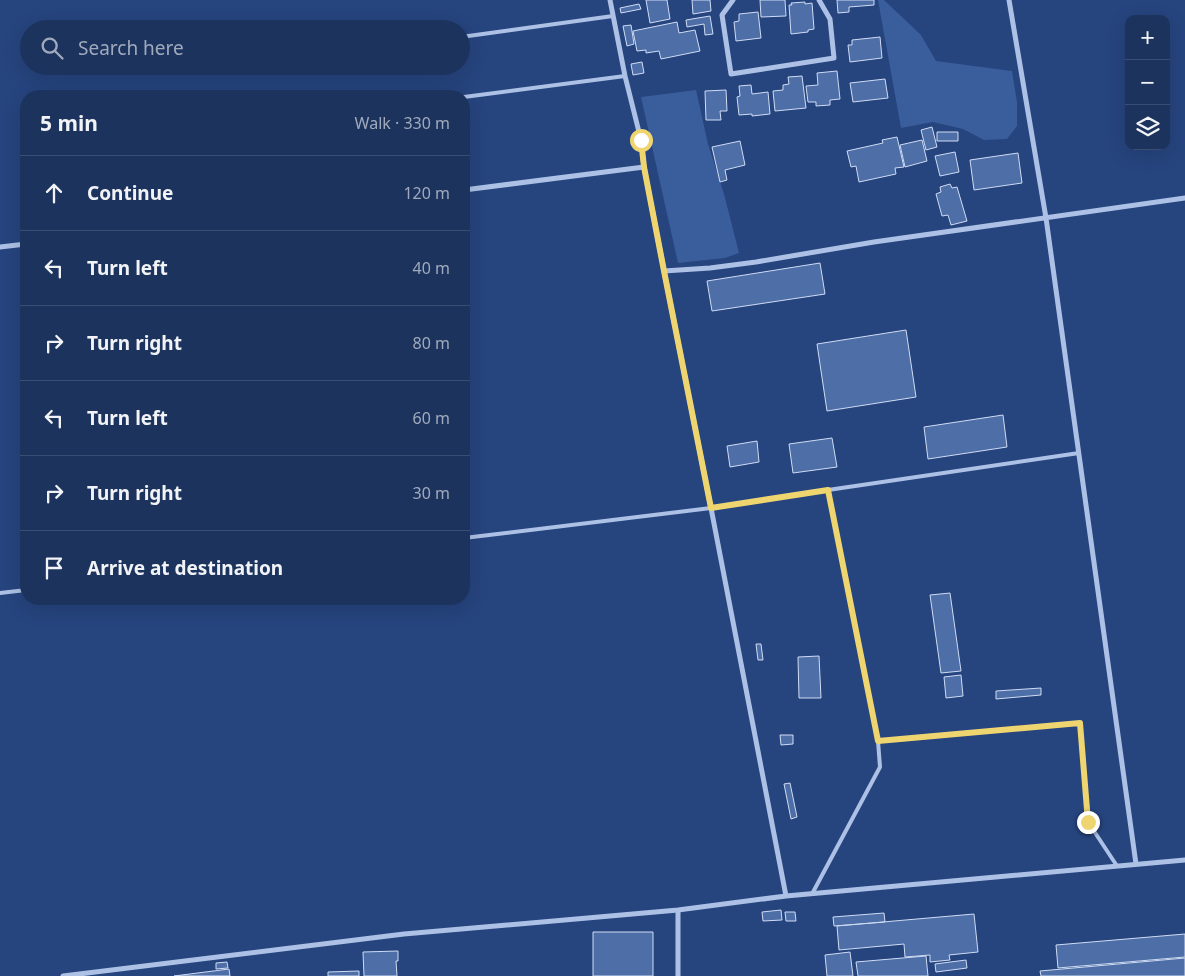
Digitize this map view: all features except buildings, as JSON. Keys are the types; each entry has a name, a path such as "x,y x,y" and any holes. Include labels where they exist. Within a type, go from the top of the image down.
{"street":[{"path":"610,0 625,76 641,140 644,167 786,896"},
{"path":"733,0 722,15 731,74 834,58 830,19 819,0"},
{"path":"1009,0 1046,218 1136,864"},
{"path":"470,189 644,167"},
{"path":"664,271 756,262 874,242 1185,198"},
{"path":"0,247 20,245"},
{"path":"62,976 404,934 678,910 786,896 1185,860"},
{"path":"678,910 678,976"}],"lane":[{"path":"470,35 613,16"},
{"path":"470,96 625,76"},
{"path":"470,537 711,508 1079,453"},
{"path":"812,894 880,767 878,741 828,490"},
{"path":"0,593 20,591"},
{"path":"878,741 1080,723 1088,822 1117,866"}],"shaded area":[{"path":"878,0 884,0 921,35 936,61 1012,71 1017,102 1017,126 1007,139 984,140 963,129 933,122 901,128"},
{"path":"696,90 708,144 724,194 739,253 725,258 678,263 641,97"}],"route":[{"path":"641,140 644,167 711,508 828,490 878,741 1080,723 1088,822"}]}
